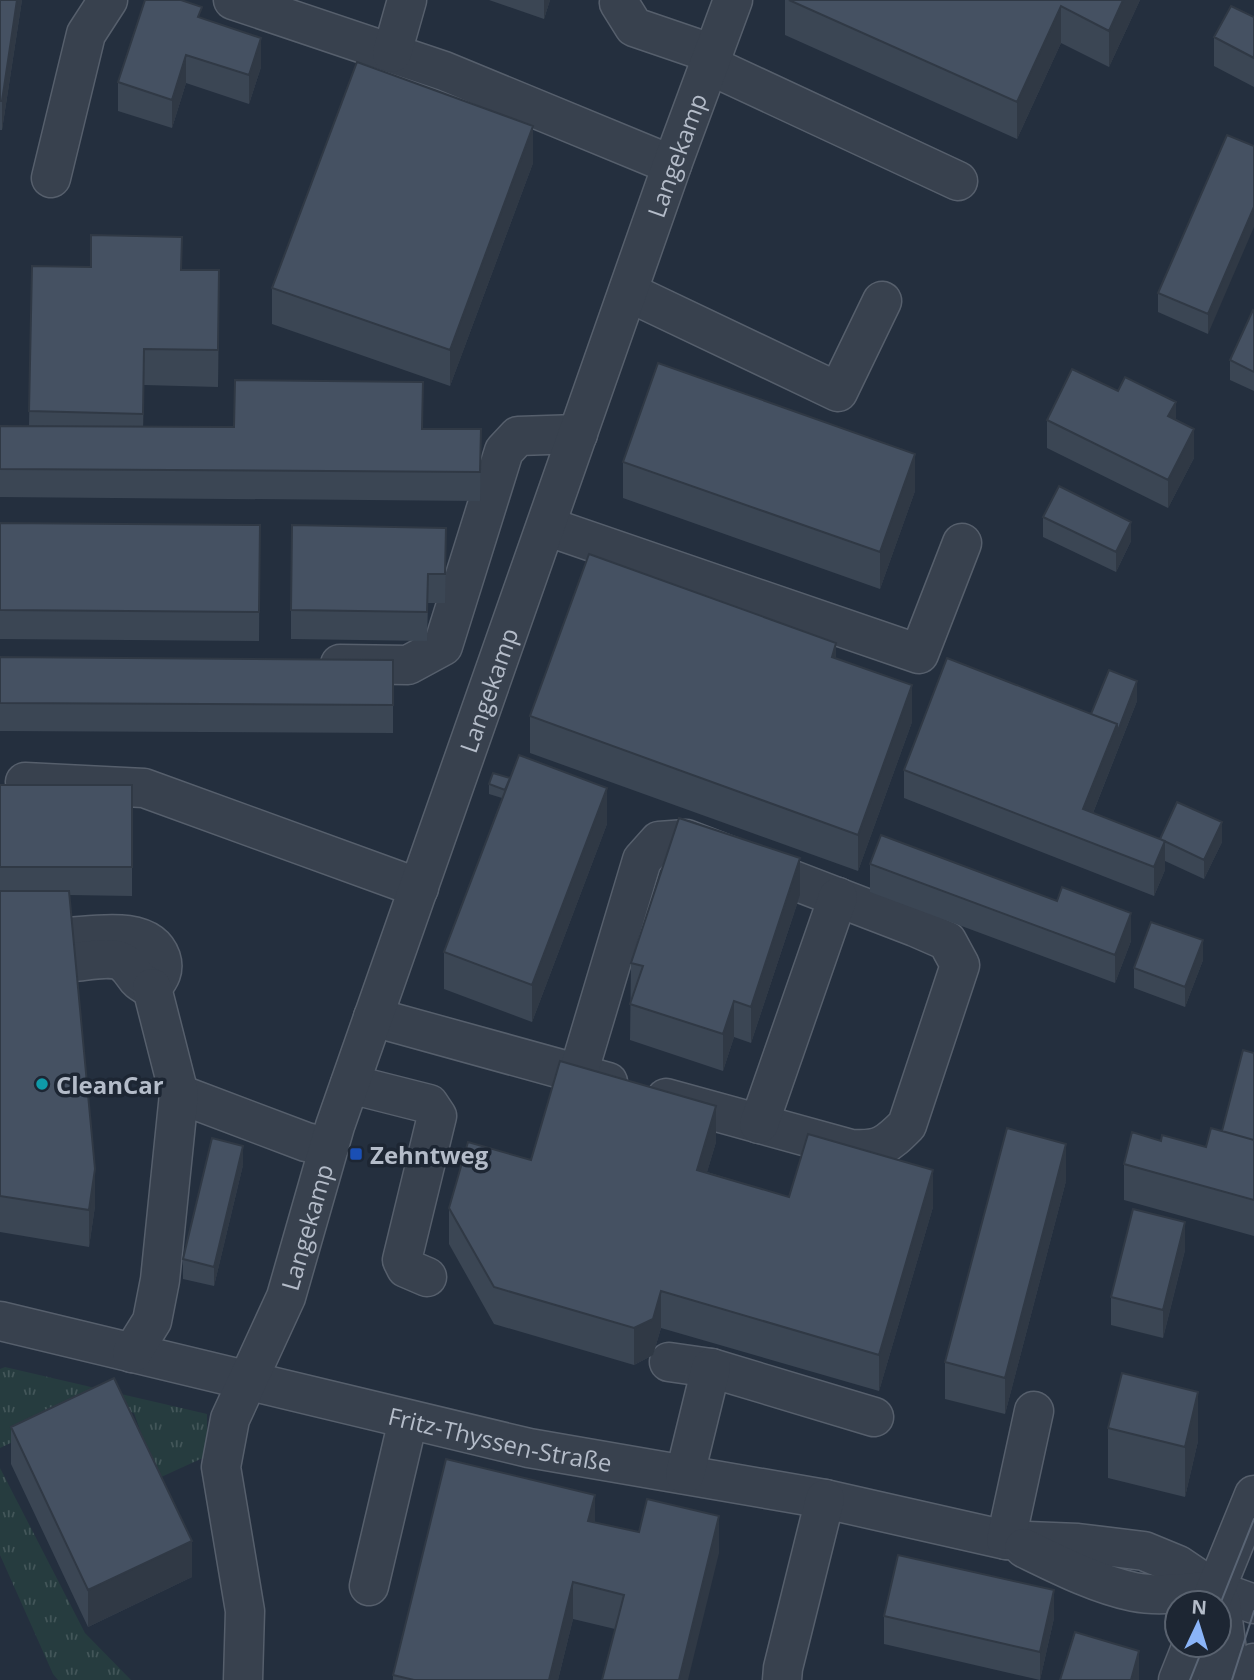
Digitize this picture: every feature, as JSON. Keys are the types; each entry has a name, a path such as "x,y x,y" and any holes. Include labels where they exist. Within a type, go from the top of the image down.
{"street":[{"path":"51,178 86,34 108,0"},
{"path":"392,53 407,0"},
{"path":"620,0 619,3 634,27 711,60 958,181"},
{"name":"Langekamp","path":"243,1680 245,1611 222,1467 230,1419 286,1297 329,1147 373,1017 733,0"},
{"path":"250,3 444,71 673,165"},
{"path":"628,292 838,392 882,301"},
{"path":"299,664 408,665 443,646 505,450 518,436 578,434"},
{"path":"546,526 919,654 962,543"},
{"path":"25,782 144,788 419,888"},
{"path":"373,1017 578,1074 850,1149 873,1150 890,1142 907,1125 960,965 947,941 686,839 659,841 642,860 578,1074"},
{"path":"760,1124 838,897"},
{"path":"71,949 123,962 139,982 152,988 179,1094 160,1280 152,1321 132,1353"},
{"path":"350,1084 429,1104 437,1116 402,1260 406,1268 427,1277"},
{"path":"179,1094 306,1142 329,1147"},
{"name":"Fritz-Thyssen-Straße","path":"0,1321 529,1448 825,1499 1006,1540 1078,1543 1144,1551 1178,1565 1213,1589"},
{"path":"669,1362 712,1368 874,1417"},
{"path":"685,1474 712,1368"},
{"path":"1006,1540 1034,1411"},
{"path":"369,1586 408,1420"},
{"path":"1228,1589 1254,1495"},
{"path":"782,1680 825,1499"},
{"path":"1178,1680 1186,1659"},
{"path":"1218,1680 1225,1659"},
{"path":"1249,1680 1254,1663"}],"green space":[{"path":"5,1367 207,1414 207,1456 157,1479 134,1413 95,1403 0,1448 0,1369"},
{"path":"0,1468 85,1633 131,1680 58,1680 53,1674 0,1555"}],"building":[{"path":"0,0 17,0 2,101 0,101"},
{"path":"145,0 181,0 202,7 198,17 261,38 249,75 186,55 172,100 118,82"},
{"path":"789,0 1123,0 1109,31 1061,6 1017,102"},
{"path":"1231,6 1254,17 1254,58 1214,37"},
{"path":"357,62 533,126 450,350 272,288"},
{"path":"1227,135 1254,146 1254,207 1208,314 1158,293"},
{"path":"91,235 182,237 181,270 219,270 218,350 144,349 143,414 29,411 32,266 91,267"},
{"path":"1254,311 1254,372 1230,360"},
{"path":"658,363 915,454 880,552 623,462"},
{"path":"1072,369 1118,391 1125,377 1176,402 1168,416 1194,429 1168,480 1047,420"},
{"path":"235,380 423,382 422,429 481,429 480,472 0,469 0,426 234,427"},
{"path":"1059,486 1131,522 1116,552 1043,517"},
{"path":"0,523 260,525 259,612 0,610"},
{"path":"292,525 446,528 445,574 428,574 427,612 291,610"},
{"path":"589,554 836,643 832,657 912,685 858,835 530,716"},
{"path":"0,657 393,660 393,705 0,703"},
{"path":"947,658 1117,724 1083,809 1165,841 1154,867 904,770"},
{"path":"1109,670 1137,681 1117,733 1117,724 1091,714"},
{"path":"519,755 607,788 532,985 444,952"},
{"path":"493,773 510,778 505,790 489,784"},
{"path":"0,785 132,785 132,867 0,867"},
{"path":"1177,802 1222,822 1204,860 1160,839"},
{"path":"679,818 800,858 751,1007 734,1001 723,1034 630,1004 643,966 631,963"},
{"path":"881,835 1057,901 1062,887 1131,913 1115,955 870,864"},
{"name":"CleanCar","path":"0,891 69,891 95,1169 89,1210 0,1196"},
{"path":"1151,922 1203,940 1185,987 1134,968"},
{"path":"1243,1050 1254,1053 1254,1140 1222,1131"},
{"path":"560,1061 716,1106 697,1170 789,1197 808,1134 933,1170 879,1355 661,1291 653,1319 634,1328 494,1287 449,1208 468,1142 531,1160"},
{"path":"1007,1128 1066,1144 1005,1378 945,1362"},
{"path":"1211,1128 1254,1140 1254,1200 1124,1164 1132,1132 1161,1141 1162,1135 1206,1147"},
{"path":"212,1138 243,1146 214,1267 183,1259"},
{"path":"1133,1209 1185,1222 1163,1310 1111,1297"},
{"path":"1122,1373 1198,1392 1185,1447 1108,1428"},
{"path":"114,1378 192,1541 88,1590 11,1427"},
{"path":"446,1459 595,1495 588,1521 639,1532 647,1499 719,1516 679,1680 602,1680 624,1595 573,1582 549,1680 414,1680 393,1675"},
{"path":"898,1555 1054,1590 1040,1652 884,1616"},
{"path":"1075,1632 1139,1651 1131,1680 1060,1680"}],"tram line":[{"path":"1226,1589 1254,1519"},
{"path":"1232,1680 1254,1611"},
{"path":"1190,1680 1198,1659"}],"place":[{"name":"CleanCar","path":"42,1084"},
{"name":"Zehntweg","path":"356,1154"}]}
